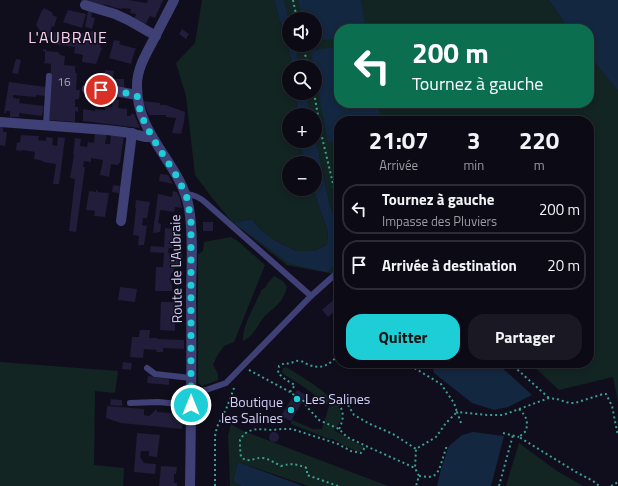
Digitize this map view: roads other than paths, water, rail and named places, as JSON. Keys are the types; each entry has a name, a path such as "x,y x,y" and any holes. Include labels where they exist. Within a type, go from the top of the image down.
{"street":[{"name":"Route de L'Aubraie","path":"174,0 144,57 137,83 137,95 141,115 152,137 179,180 187,198 189,209 191,236 190,486"},
{"path":"85,5 128,20 156,36"},
{"path":"87,89 115,91 137,95"},
{"path":"0,122 107,130 152,137"},
{"path":"121,221 132,133"}],"lane":[{"path":"46,125 49,76"},
{"path":"185,194 198,197 206,203 311,296"},
{"path":"191,392 206,390 226,383 311,296 334,275"},
{"path":"146,368 155,374 191,378"},
{"path":"130,402 158,402 191,405"}],"water":[{"path":"274,0 284,0 287,12 282,12 282,28"},
{"path":"298,0 361,0 365,24 334,24 334,39 322,40 322,12 301,12"},
{"path":"549,0 618,0 618,91 594,61 594,24 566,24"},
{"path":"334,47 334,108 379,108 380,116 334,116 334,141 328,142 320,100 322,100 322,60 313,60 312,52 322,52 322,49"},
{"path":"289,52 297,52 298,60 291,60"},
{"path":"296,100 308,100 309,108 297,108"},
{"path":"302,148 318,148 319,156 303,156"},
{"path":"322,169 330,206 334,217 334,266 327,272 288,263 234,223 252,219 260,229 274,240 296,251 314,251 327,245 328,232 315,196 322,196"},
{"path":"434,368 502,368 532,395 508,407 494,410 472,403 434,373 433,370"},
{"path":"473,432 504,436 491,486 437,486 449,446 462,435"},
{"path":"238,462 303,486 242,486 233,482"}],"place":[{"name":"Les Salines","path":"297,399"},
{"name":"Boutique les Salines","path":"291,410"}],"district":[{"name":"L'AUBRAIE","path":"68,37"}]}
